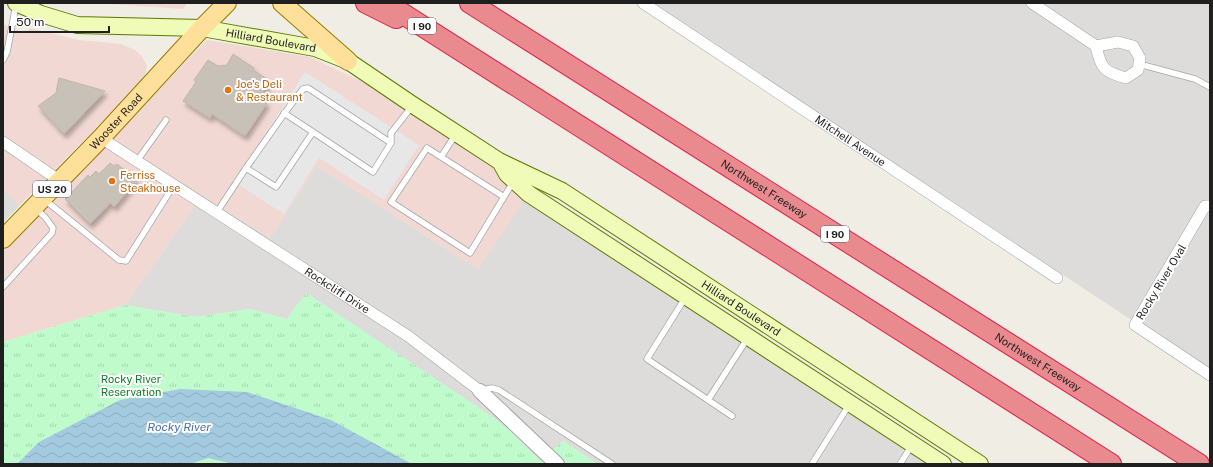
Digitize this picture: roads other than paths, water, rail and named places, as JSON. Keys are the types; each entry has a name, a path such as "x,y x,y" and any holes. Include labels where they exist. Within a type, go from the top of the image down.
{"highway":[{"path":"366,3 457,48"},
{"name":"I 90","path":"386,3 1111,464"},
{"name":"Northwest Freeway","path":"470,3 1199,464"}],"main road":[{"name":"Hilliard Boulevard","path":"16,3 41,14 77,25 202,28 315,48 348,61 456,134 499,161 562,191 980,464"},
{"name":"Wooster Road","path":"3,239 101,138 202,28 227,3"},
{"path":"282,3 348,61"},
{"name":"Hilliard Boulevard","path":"499,161 507,174 529,194 943,464"}],"street":[{"name":"Mitchell Avenue","path":"644,3 1057,278"},
{"path":"1032,3 1096,46 1118,42 1133,46 1140,58 1138,70 1126,78 1109,73 1099,62 1096,46"},
{"name":"Rockcliff Drive","path":"101,138 408,336 480,391 557,464"},
{"path":"3,142 60,180"},
{"name":"Rocky River Oval","path":"1210,206 1206,206 1135,325 1210,375"}],"lane":[{"path":"3,60 16,3"},
{"path":"1139,64 1195,79 1210,87"},
{"path":"217,212 284,113 303,89 308,88 391,143"},
{"path":"284,113 373,172 391,143 391,133 413,105"},
{"path":"137,161 166,120"},
{"path":"246,168 276,187 313,132"},
{"path":"441,157 456,134"},
{"path":"504,197 427,148 391,202 470,253 504,197 514,180"},
{"path":"39,202 119,260 126,261 174,185"},
{"path":"3,287 52,233 53,228 45,217 39,202"},
{"path":"686,296 647,358 732,416"},
{"path":"708,400 748,337"},
{"path":"480,391 492,388 499,390 612,464"},
{"path":"812,464 850,403"},
{"path":"900,464 913,444"}],"water":[{"name":"Rocky River","path":"180,389 247,392 331,420 412,464 233,464 208,458 190,464 17,464 39,442 120,400"}],"place":[{"name":"Joe's Deli & Restaurant","path":"228,90"},
{"name":"Ferriss Steakhouse","path":"112,181"}],"park label":[{"name":"Rocky River Reservation","path":"131,385"}]}
